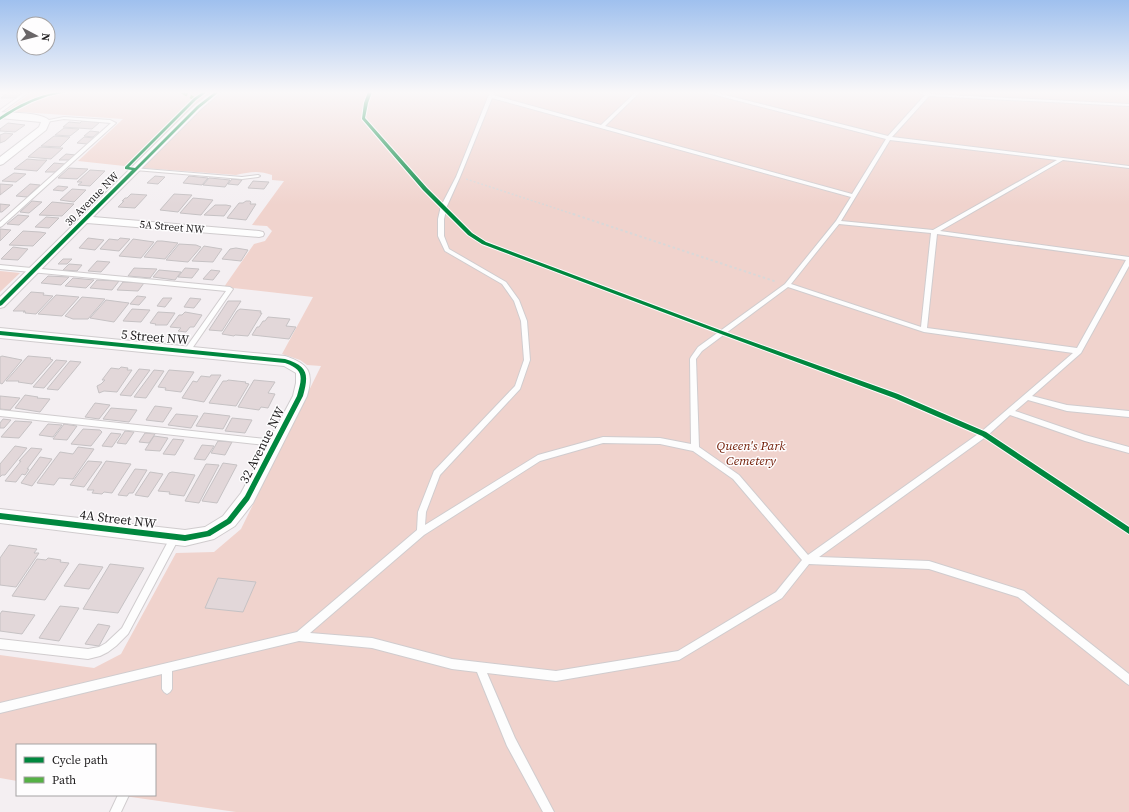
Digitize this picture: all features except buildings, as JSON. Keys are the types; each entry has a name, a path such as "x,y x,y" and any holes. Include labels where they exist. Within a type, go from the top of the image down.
{"street":[{"path":"0,162 41,130"},
{"name":"30 Avenue NW","path":"0,304 175,130"},
{"name":"5A Street NW","path":"85,220 259,234"},
{"name":"5 Street NW","path":"0,333 285,361 296,364 304,374"},
{"name":"32 Avenue NW","path":"229,521 247,498 300,396 304,383 304,374"},
{"name":"4A Street NW","path":"0,516 185,538 208,534 229,521"}],"lane":[{"path":"0,225 106,130"},
{"path":"421,532 422,512 437,473 518,386 527,360 524,321 516,301 504,283 447,250 441,236 444,206 458,177 477,130"},
{"path":"617,130 854,196"},
{"path":"857,130 889,138 1129,167"},
{"path":"695,448 693,359 700,348 788,285 838,222 889,138 896,130"},
{"path":"934,232 1062,159"},
{"path":"135,170 242,178 258,176"},
{"path":"0,708 299,636 372,643 452,664 556,676 679,655 779,595 807,560 984,434 1027,398 1079,351 1129,260 934,232 838,222"},
{"path":"924,330 934,232"},
{"path":"0,267 230,289 187,351"},
{"path":"788,285 924,330 1079,351"},
{"path":"1027,398 1067,408 1129,414"},
{"path":"1010,412 1084,438 1129,450"},
{"path":"0,413 275,443"},
{"path":"299,636 421,532 538,458 603,440 660,441 695,448 736,477 807,560 929,565 1021,594 1129,680"},
{"path":"0,644 88,654 100,653 115,642 125,631 175,537"},
{"path":"480,667 511,742 549,812"},
{"path":"167,668 167,689"},
{"path":"115,812 123,796"}],"path":[{"path":"458,177 788,285"}],"green space":[{"name":"Queen's Park Cemetery","path":"111,130 1129,130 1129,812 236,812 124,796 156,796 156,744 16,744 16,781 0,778 0,655 94,668 121,654 176,553 214,552 241,529 321,366 307,365 300,360 282,354 313,297 224,287 254,244 265,241 272,231 267,226 252,225 284,181 272,180 272,175 258,172 236,175 143,168 78,161"},
{"path":"0,271 20,273 0,292"}],"cycle path":[{"path":"135,169 126,168 163,130"},
{"path":"0,304 175,130"},
{"path":"373,130 425,189 470,234 484,243 896,396 984,434 1129,531"},
{"path":"0,333 285,361 292,363 301,369 304,378 300,396 247,498 229,521 208,534 185,538 0,516"}]}
